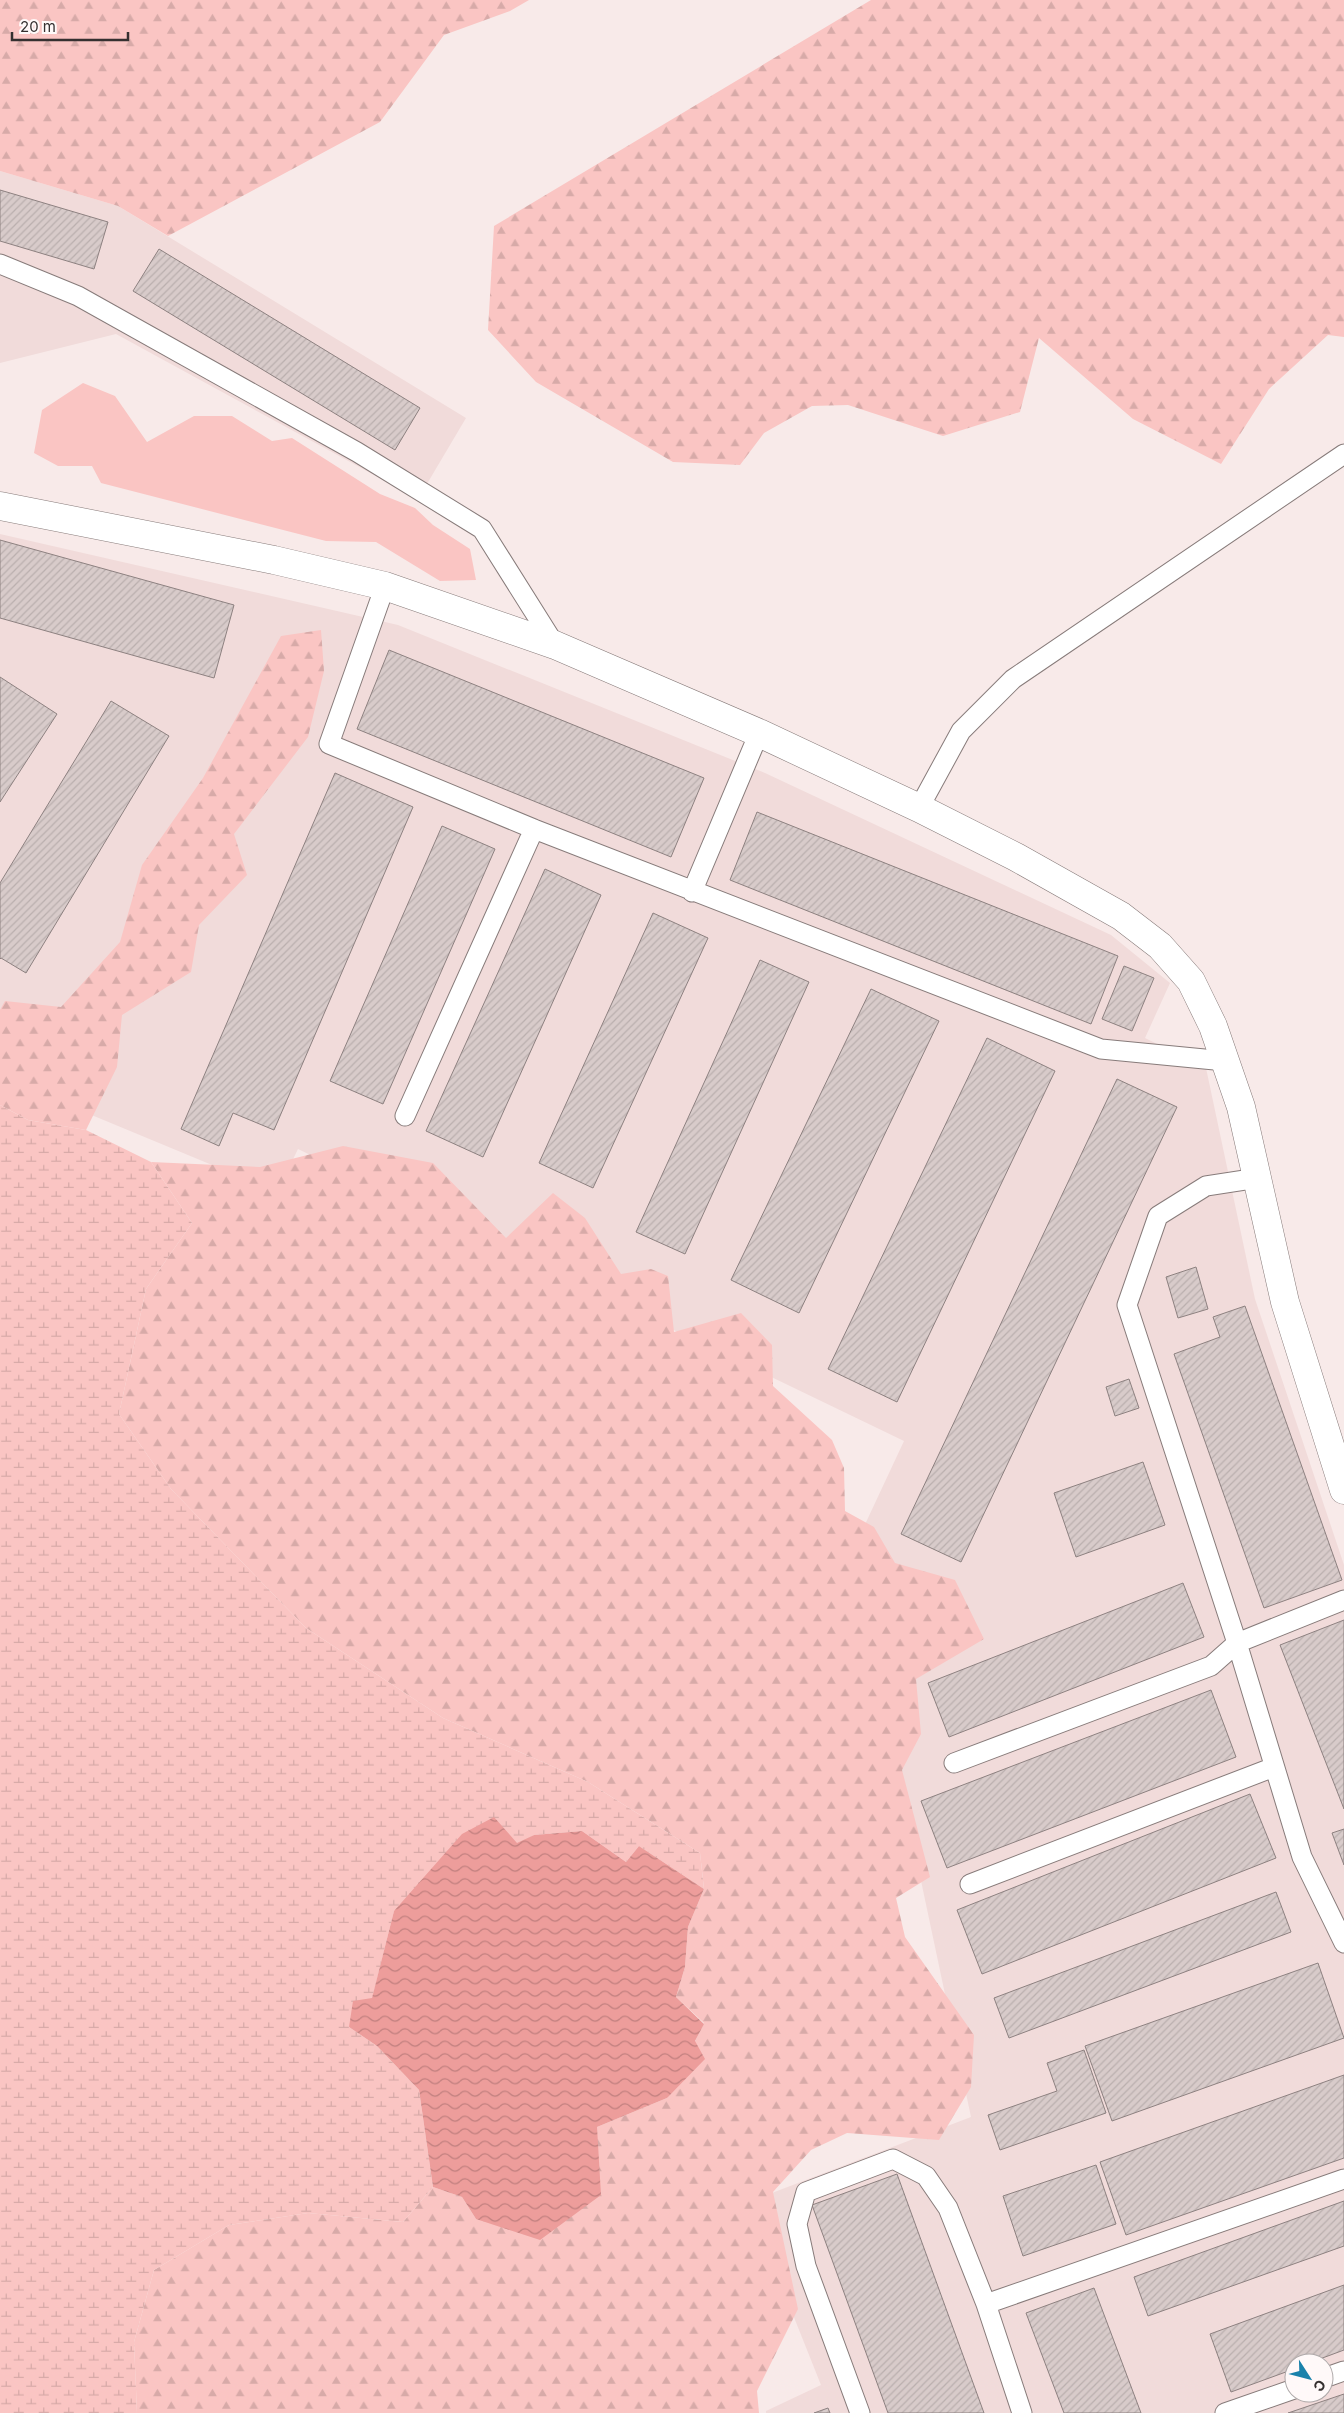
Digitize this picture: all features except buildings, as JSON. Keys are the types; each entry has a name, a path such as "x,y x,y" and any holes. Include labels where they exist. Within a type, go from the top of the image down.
{"street":[{"path":"0,506 274,560 385,586 555,645 759,733 919,808 1016,857 1121,916 1160,946 1191,981 1214,1026 1241,1107 1285,1302 1344,1490"}],"lane":[{"path":"0,264 78,296 357,452 482,530 555,645"},
{"path":"919,808 961,730 1013,679 1344,454"},
{"path":"385,586 329,744 692,892 1101,1049 1225,1061"},
{"path":"692,892 759,733"},
{"path":"405,1116 534,829"},
{"path":"1258,1178 1206,1186 1158,1216 1126,1305 1237,1643 1302,1857 1344,1943"},
{"path":"954,1763 1211,1666 1237,1643 1344,1600"},
{"path":"970,1884 1274,1767"},
{"path":"860,2413 806,2266 797,2224 806,2192 893,2160 926,2176 948,2208 986,2304 1022,2413"},
{"path":"986,2304 1344,2179"},
{"path":"1225,2413 1284,2392"}],"shaded area":[{"path":"0,171 118,206 466,418 418,499 116,334 0,363"},
{"path":"0,534 398,625 765,773 1111,935 1170,983 1145,1038 1206,1068 1255,1299 1344,1565 1344,2413 766,2413 766,2411 821,2385 748,2202 971,2117 887,1720 854,1548 904,1441 298,1149 277,1192 0,1077"}],"green space":[{"path":"0,0 529,0 510,11 444,35 380,122 168,236 118,206 0,171"},
{"path":"871,0 1344,0 1344,337 1328,335 1269,389 1221,464 1133,419 1039,338 1020,412 943,436 848,405 812,406 764,433 740,465 673,462 536,382 488,330 494,226"},
{"path":"83,383 115,396 147,442 194,416 232,416 272,441 292,438 380,494 415,508 433,525 470,549 476,580 440,581 376,542 326,541 101,483 92,466 58,466 34,453 42,410"},
{"path":"321,630 324,671 308,737 234,834 247,875 199,925 191,972 122,1015 117,1067 86,1130 28,1120 0,1105 0,1010 5,1001 61,1007 120,942 142,865 203,778 281,636"},
{"path":"0,1105 28,1120 86,1130 151,1162 192,1223 146,1289 119,1414 171,1489 306,1628 443,1718 588,1782 700,1853 704,1889 639,1846 626,1862 582,1831 534,1835 394,1911 372,1999 349,2027 377,2046 419,2090 433,2187 403,2222 308,2213 229,2225 154,2270 134,2342 137,2413 0,2413"},
{"path":"343,1146 433,1163 506,1238 553,1193 585,1218 621,1274 651,1269 668,1276 674,1332 741,1313 772,1345 773,1386 832,1440 844,1468 845,1511 874,1527 895,1563 955,1580 984,1639 916,1679 921,1734 902,1770 930,1877 896,1898 905,1937 974,2035 971,2087 939,2140 847,2133 811,2150 773,2192 798,2309 757,2391 759,2413 137,2413 134,2342 154,2270 229,2225 308,2213 403,2222 433,2187 462,2197 476,2219 597,2127 667,2098 704,2023 676,1997 685,1967 688,1927 704,1889 700,1853 588,1782 443,1718 306,1628 171,1489 119,1414 146,1289 192,1223 151,1162 260,1167"}],"water":[{"path":"494,1817 517,1843 534,1835 582,1831 626,1862 639,1846 704,1889 688,1927 685,1967 676,1997 704,2024 695,2041 705,2059 667,2098 597,2127 601,2195 540,2240 476,2219 462,2197 433,2187 419,2090 377,2046 349,2027 353,2001 372,1998 394,1911 462,1834"}]}
